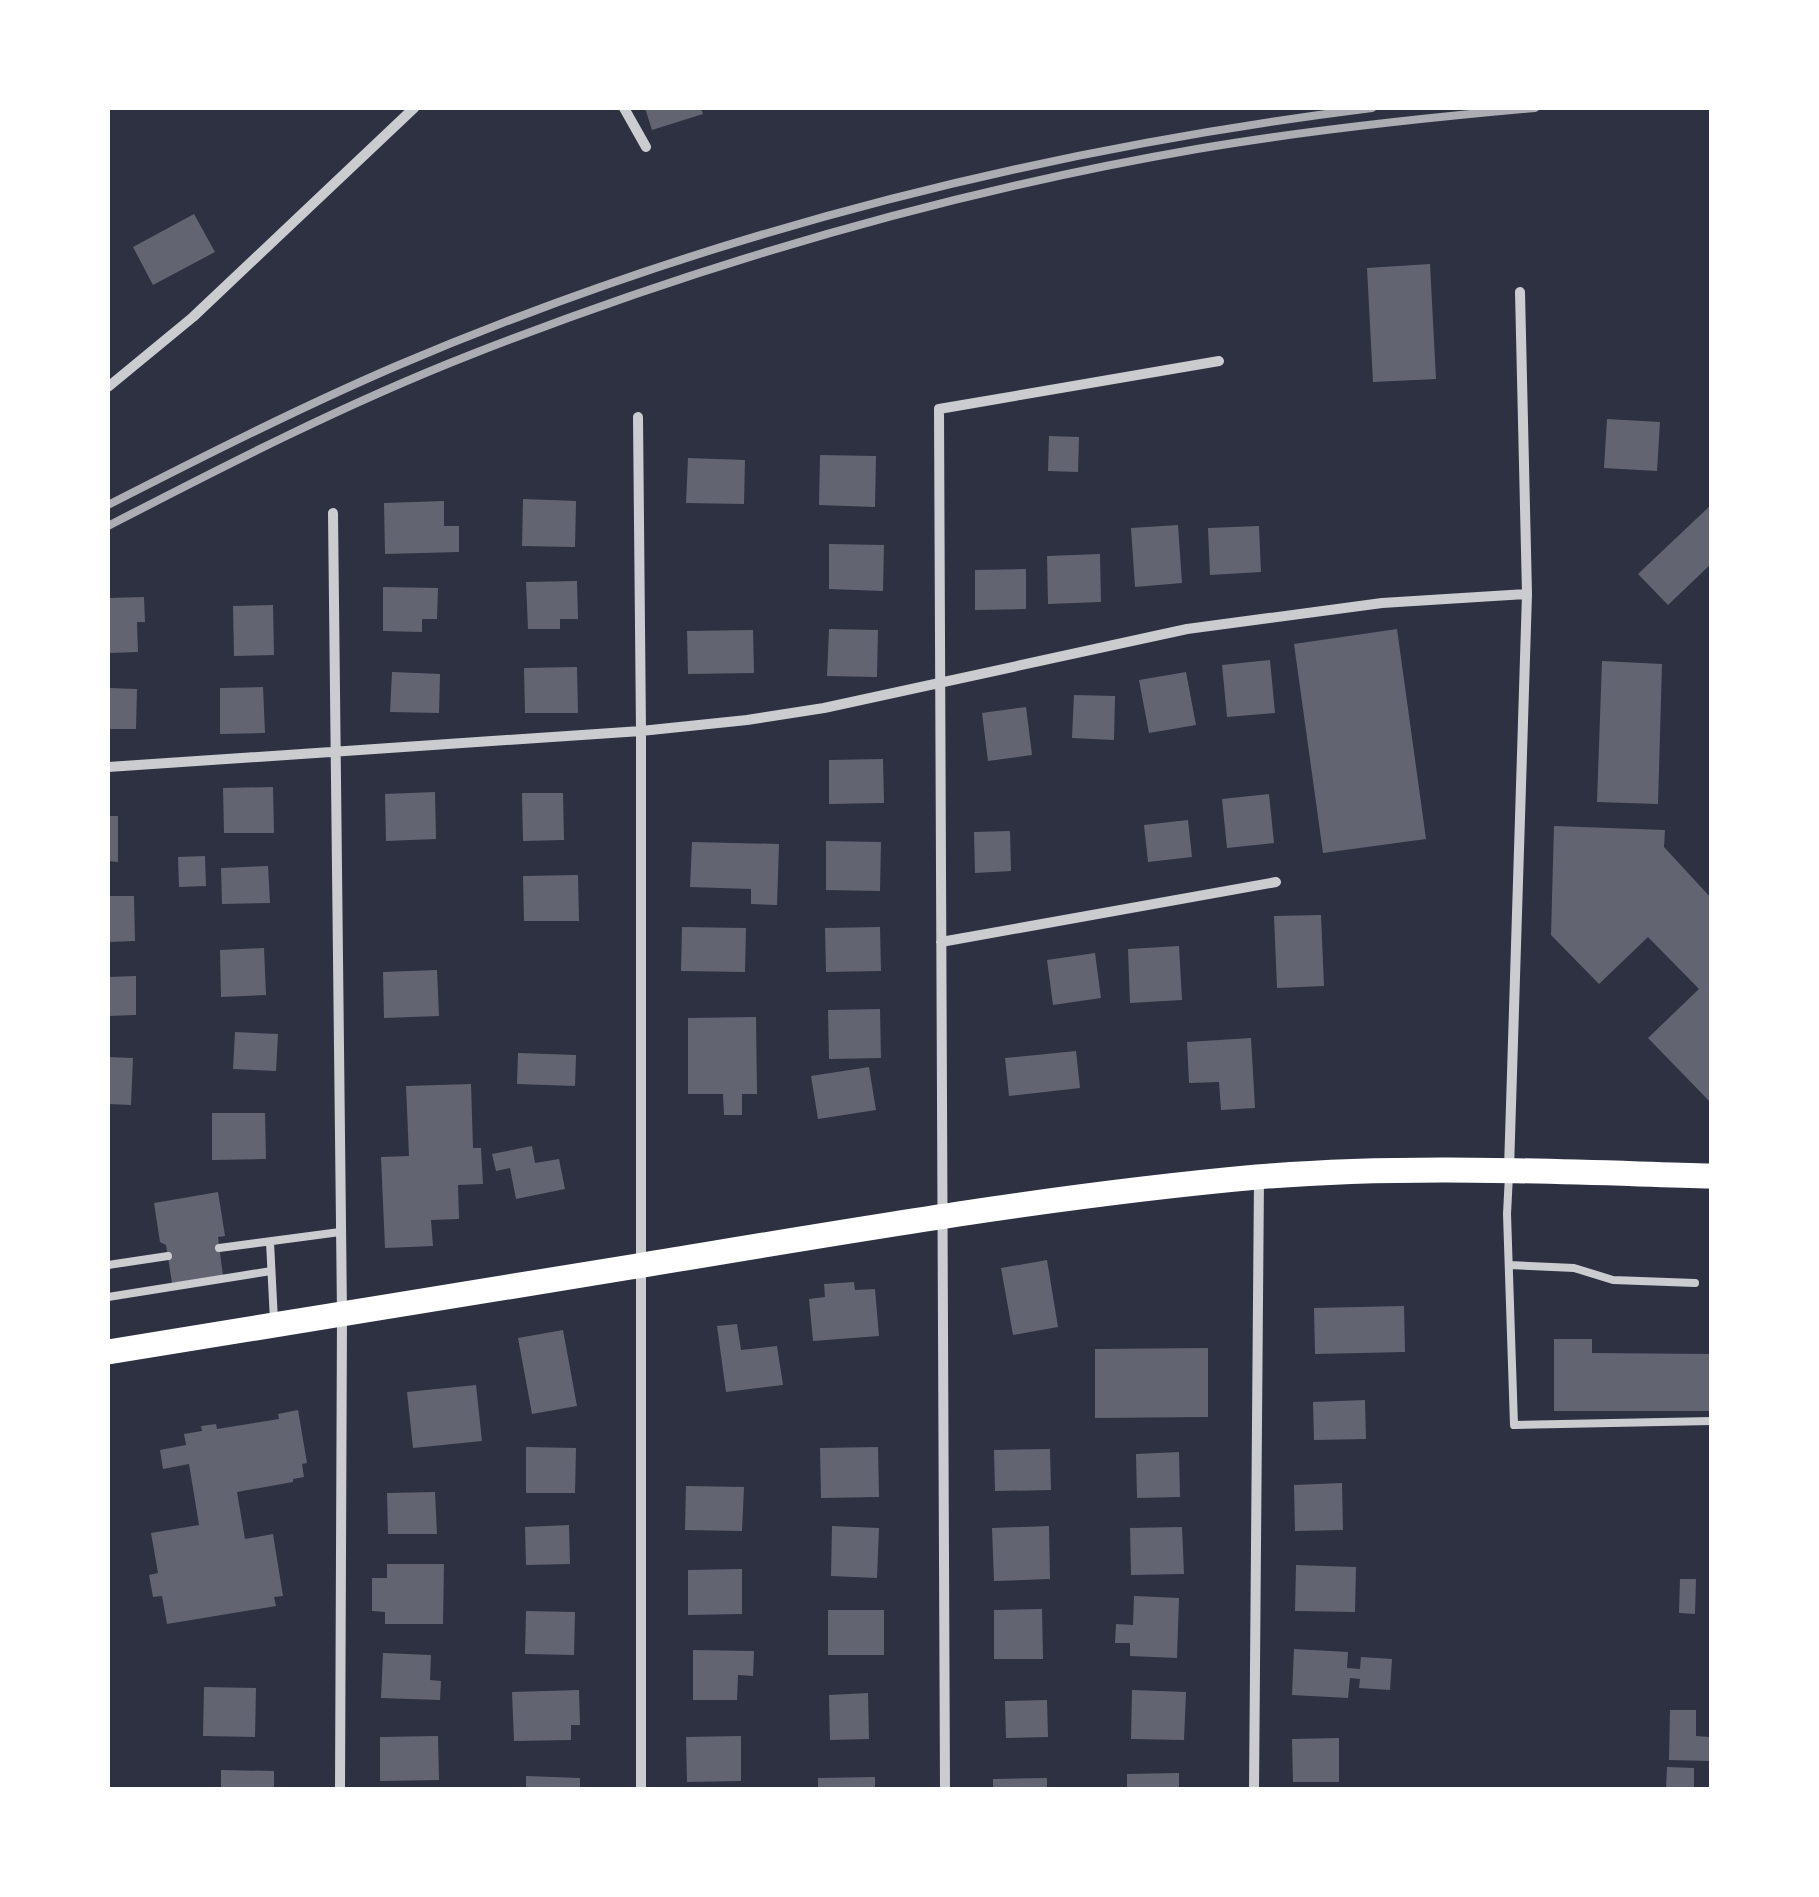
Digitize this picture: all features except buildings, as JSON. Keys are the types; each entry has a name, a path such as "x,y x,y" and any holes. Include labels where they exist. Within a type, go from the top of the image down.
{"main road":[{"path":"108,1352 944,1214 1259,1177 1509,1170 1712,1176"}],"street":[{"path":"108,387 194,317 414,108"},
{"path":"624,108 646,146"},
{"path":"1509,1170 1527,594 1520,292"},
{"path":"944,1790 939,410 1220,361"},
{"path":"638,417 642,1790"},
{"path":"334,513 342,1314 340,1790"},
{"path":"108,767 641,732 824,708 1187,630 1260,618 1382,603 1527,594"},
{"path":"941,942 1276,882"},
{"path":"1254,1790 1259,1177"}],"lane":[{"path":"1509,1170 1506,1214 1514,1425 1712,1421"},
{"path":"219,1248 340,1232"},
{"path":"270,1242 274,1325"},
{"path":"108,1265 168,1256"},
{"path":"1509,1265 1574,1268 1613,1280 1695,1283"},
{"path":"108,1297 272,1271"},
{"path":"108,1336 108,1352"}],"railway":[{"path":"108,505 394,367 631,276 874,203 997,173 1121,147 1372,108"},
{"path":"108,526 286,436 423,374 558,321 828,234 1011,186 1197,149 1366,125 1535,108"}]}
